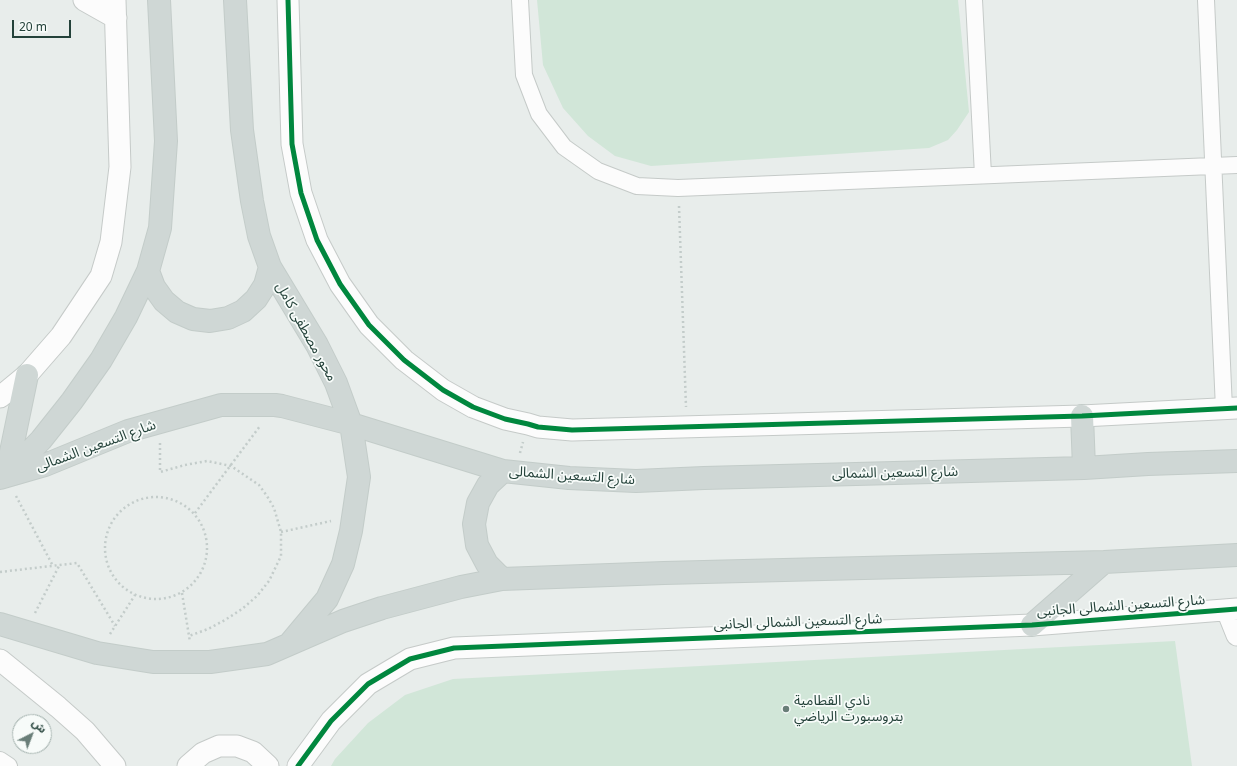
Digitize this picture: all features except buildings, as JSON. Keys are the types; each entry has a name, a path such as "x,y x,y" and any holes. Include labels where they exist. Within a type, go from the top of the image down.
{"main road":[{"path":"3,477 41,440 86,382 101,360 126,317 148,271 160,228 166,141 159,0"},
{"name":"محور مصطفى كامل","path":"235,0 242,130 246,166 259,236 270,267 316,345 336,383 351,424 359,477 354,516 343,564 327,599 288,646"},
{"path":"148,271 154,287 164,301 177,312 193,319 210,321 228,318 243,310 256,299 265,284 270,267"},
{"path":"3,477 27,375"},
{"name":"شارع التسعين الشمالى","path":"3,477 45,465 128,431 222,405 275,405 351,424 509,471 569,478 636,481 1084,468 1237,461"},
{"path":"1082,416 1084,468"},
{"path":"502,579 487,564 477,545 474,524 478,503 488,485 509,471"},
{"path":"0,624 97,653 153,662 210,662 267,654 342,621 382,608 454,588 502,579 656,573 1104,562 1237,555"},
{"path":"1032,625 1104,562"}],"street":[{"path":"0,396 27,375 61,336 101,276 111,242 120,167 116,9 84,0"},
{"path":"288,0 292,144 301,193 317,240 340,284 369,325 404,360 444,390 473,407 505,419 538,427 572,430 1082,416 1231,409 1213,165 1206,0"},
{"path":"520,0 524,76 539,114 564,147 598,171 637,186 678,188 1237,165"},
{"path":"974,0 983,175"},
{"path":"1232,610 1237,635"},
{"name":"شارع التسعين الشمالى الجانبى","path":"298,766 331,721 368,684 410,659 454,648 1032,625 1232,610"},
{"path":"0,660 85,731 115,766"},
{"path":"188,766 203,753 219,746 237,746 253,752 268,766"},
{"path":"0,760 9,766"}],"path":[{"path":"678,188 687,427"},
{"path":"195,513 275,405"},
{"path":"159,422 160,472 207,461 231,466 259,485 274,508 281,532 281,556 269,580 256,596 242,609 225,620 208,629 189,636"},
{"path":"509,471 528,424"},
{"path":"3,477 53,566"},
{"path":"158,496 178,501 195,513 206,534 207,556 199,578 182,593 167,599 150,600 135,595 118,583 107,566 104,546 108,526 120,509 138,499 158,496"},
{"path":"281,532 354,516"},
{"path":"0,572 77,563 115,626"},
{"path":"25,631 59,565"},
{"path":"182,593 194,662"},
{"path":"97,653 135,595"}],"green space":[{"path":"537,0 958,0 969,112 948,140 929,148 651,166 615,156 588,136 563,108 543,65"},
{"name":"نادي القطامية بتروسبورت الرياضي","path":"1175,641 1192,766 331,766 335,759 368,723 405,695 453,679"}],"cycle path":[{"path":"288,0 292,144 301,193 317,240 340,284 369,325 404,360 443,390 473,407 505,419 538,427 572,430 1082,416 1237,408"},
{"path":"298,766 331,721 368,684 410,659 454,648 1032,625 1237,609"}],"place":[{"name":"نادي القطامية بتروسبورت الرياضي","path":"786,709"}]}
